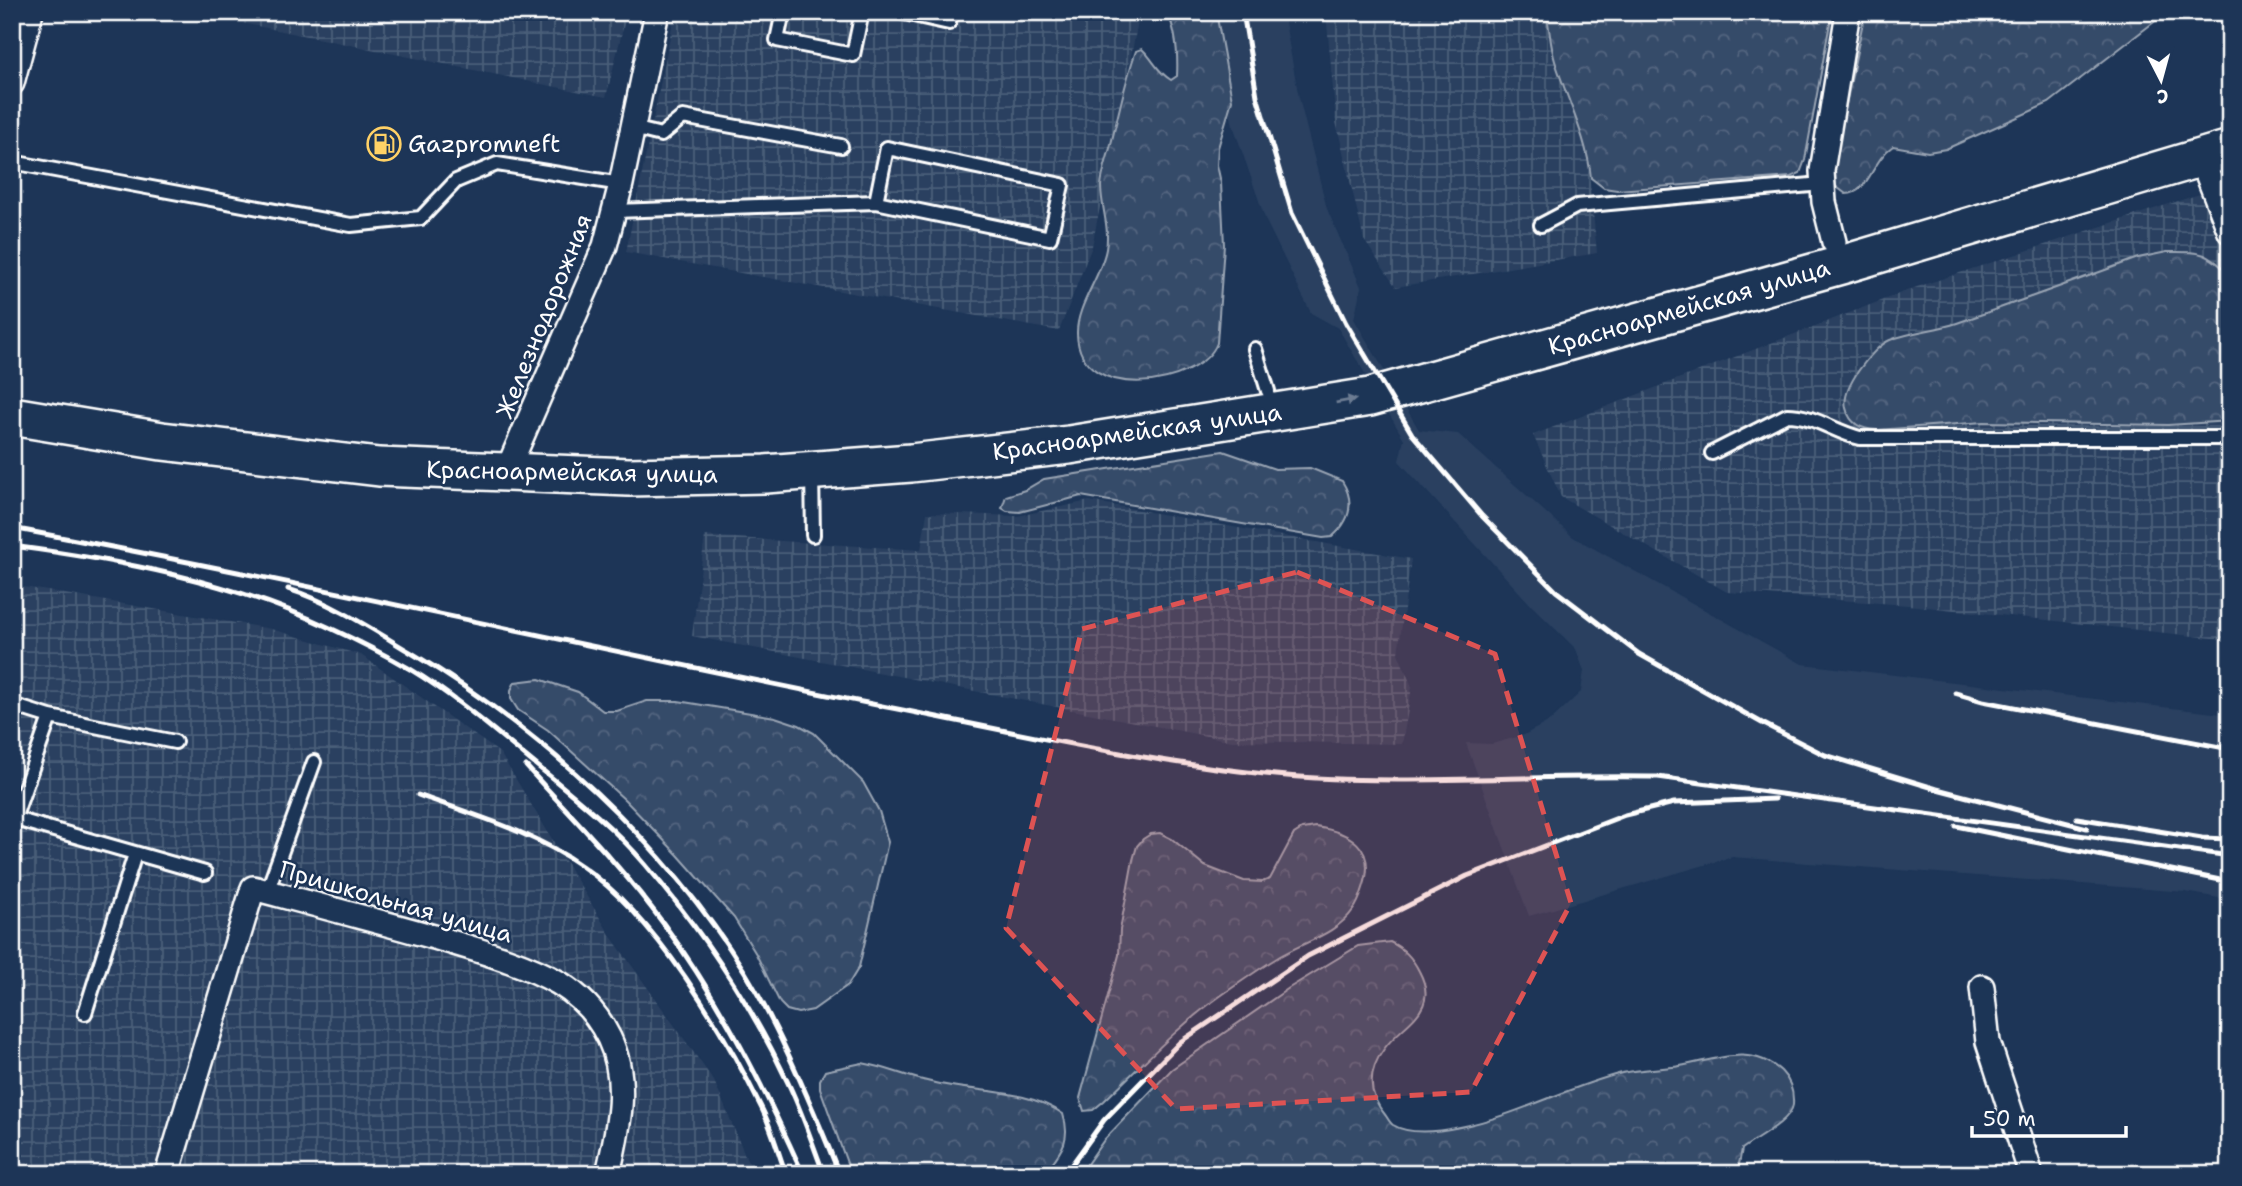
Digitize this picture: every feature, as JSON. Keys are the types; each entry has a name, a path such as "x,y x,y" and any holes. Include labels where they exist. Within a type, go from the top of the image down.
{"main road":[{"name":"Красноармейская улица","path":"12,416 162,441 379,467 810,450 937,437 1337,379 1452,350 2230,127"},
{"name":"Красноармейская улица","path":"12,392 119,412 510,463 692,477 911,463 1069,445 1370,397 1841,265 2215,153"}],"street":[{"path":"12,83 31,12"},
{"name":"Железнодорожная","path":"510,463 596,268 615,211 657,12"},
{"path":"1834,242 1822,184 1823,163 1848,12"},
{"path":"2215,153 2230,232"},
{"path":"167,1174 260,890"},
{"name":"Пришкольная улица","path":"260,890 496,955 559,983 583,1001 610,1039 618,1069 620,1120 608,1174"},
{"path":"1982,988 1988,1042 2031,1174"}],"lane":[{"path":"783,12 777,40 853,55 862,12"},
{"path":"900,12 949,23 951,12"},
{"path":"633,128 662,135 683,117 841,146"},
{"path":"615,211 876,202 1050,238 1062,185 887,148 876,202"},
{"path":"12,162 351,225 421,218 456,181 497,164 621,184"},
{"path":"1541,225 1577,206 1822,184"},
{"path":"1255,349 1268,391"},
{"path":"1712,453 1787,415 1800,415 1825,423 1840,433 1860,438 2230,438"},
{"path":"812,470 813,535"},
{"path":"12,705 50,717 175,742"},
{"path":"50,717 13,818 205,873"},
{"path":"260,890 314,762"},
{"path":"85,1013 135,854"}],"highlighted area":[{"path":"1297,572 1495,654 1571,903 1471,1092 1176,1109 1006,928 1082,629"}],"shaded area":[{"path":"188,12 627,12 606,97"},
{"path":"675,12 1140,12 1092,246 1059,331 626,252"},
{"path":"1205,12 1283,12 1299,98 1327,209 1361,287 1354,319 1419,430 1458,434 1573,537 1802,664 2230,715 2230,900 2186,892 1732,857 1529,916 1466,743 1492,744 1524,735 1550,721 1581,692 1584,671 1576,649 1532,606 1399,461 1404,439 1338,328 1311,313 1266,221 1233,125"},
{"path":"1326,12 1573,12 1597,253 1396,287 1364,240 1336,122"},
{"path":"2230,184 2230,640 1908,605 1727,592 1561,497 1533,435 1914,288"},
{"path":"1089,501 1411,559 1398,653 1412,687 1402,744 1232,741 692,636 705,536 921,550 927,513 1018,516"},
{"path":"12,585 271,629 361,655 500,753 612,938 714,1081 753,1174 12,1174"}],"green space":[{"path":"1167,12 1216,12 1232,100 1218,148 1224,245 1217,343 1206,358 1188,370 1166,378 1141,382 1118,380 1097,372 1083,357 1077,334 1078,323 1106,249 1102,181 1136,51 1142,49 1171,80 1177,76 1176,43"},
{"path":"1546,12 1832,12 1805,160 1800,173 1791,177 1617,190 1604,188 1591,178 1581,133 1553,55"},
{"path":"1865,12 2167,12 2049,103 1946,149 1928,152 1893,146 1866,182 1854,192 1846,194 1834,185 1833,168"},
{"path":"2167,252 2202,254 2215,261 2230,275 2230,421 2168,425 1984,422 1877,430 1857,425 1850,418 1846,400 1853,380 1875,351 1890,340 1957,323 2138,258"},
{"path":"1223,451 1275,469 1310,468 1342,481 1350,504 1343,525 1332,537 1323,538 1081,496 1020,512 1002,508 1006,496 1025,490 1044,479"},
{"path":"539,679 578,692 603,711 617,711 647,701 678,701 775,717 814,733 863,782 879,811 888,842 859,967 848,985 813,1010 798,1013 787,1010 780,1003 756,954 734,918 678,855 625,800 548,730 518,710 511,699 515,682"},
{"path":"1316,827 1340,833 1363,851 1367,872 1360,898 1353,910 1338,926 1277,958 1219,997 1174,1034 1104,1101 1093,1110 1084,1111 1080,1098 1119,955 1120,930 1137,846 1151,834 1160,833 1172,839 1205,866 1244,881 1262,882 1270,879 1294,834 1302,829"},
{"path":"1390,942 1413,962 1425,985 1423,1007 1384,1049 1372,1075 1373,1092 1380,1108 1393,1125 1400,1128 1426,1132 1460,1127 1501,1116 1622,1073 1732,1056 1757,1058 1769,1062 1781,1071 1792,1090 1791,1111 1779,1123 1742,1149 1737,1174 1080,1174 1104,1140 1172,1069 1289,988 1358,946"},
{"path":"862,1063 931,1082 1016,1095 1048,1106 1063,1114 1066,1132 1063,1146 1044,1174 851,1174 820,1088 820,1080 825,1071"}],"railway":[{"path":"1243,12 1257,96 1292,213 1346,323 1412,434 1482,516 1556,591 1639,654 1825,755 1937,789 2087,828"},
{"path":"12,528 1006,731 1192,765 1343,779 1658,777 2230,856"},
{"path":"12,546 173,574 252,597 328,627 380,653 425,678 469,710 617,834 645,864 686,916 725,971 760,1028 790,1087 824,1174"},
{"path":"288,589 351,617 459,683 552,753 638,834 713,924 745,972 790,1057 839,1174"},
{"path":"1955,693 1983,701 2230,749"},
{"path":"526,766 631,882 684,953 740,1045 803,1174"},
{"path":"418,795 524,834 564,855 610,888 661,945 708,1011 766,1117 786,1174"},
{"path":"1065,1174 1104,1120 1180,1042 1308,956 1467,876 1625,815 1674,803 1775,799"},
{"path":"2077,818 2202,838 2230,839"},
{"path":"1956,826 2230,882"}],"place":[{"name":"Gazpromneft","path":"384,144"}]}
